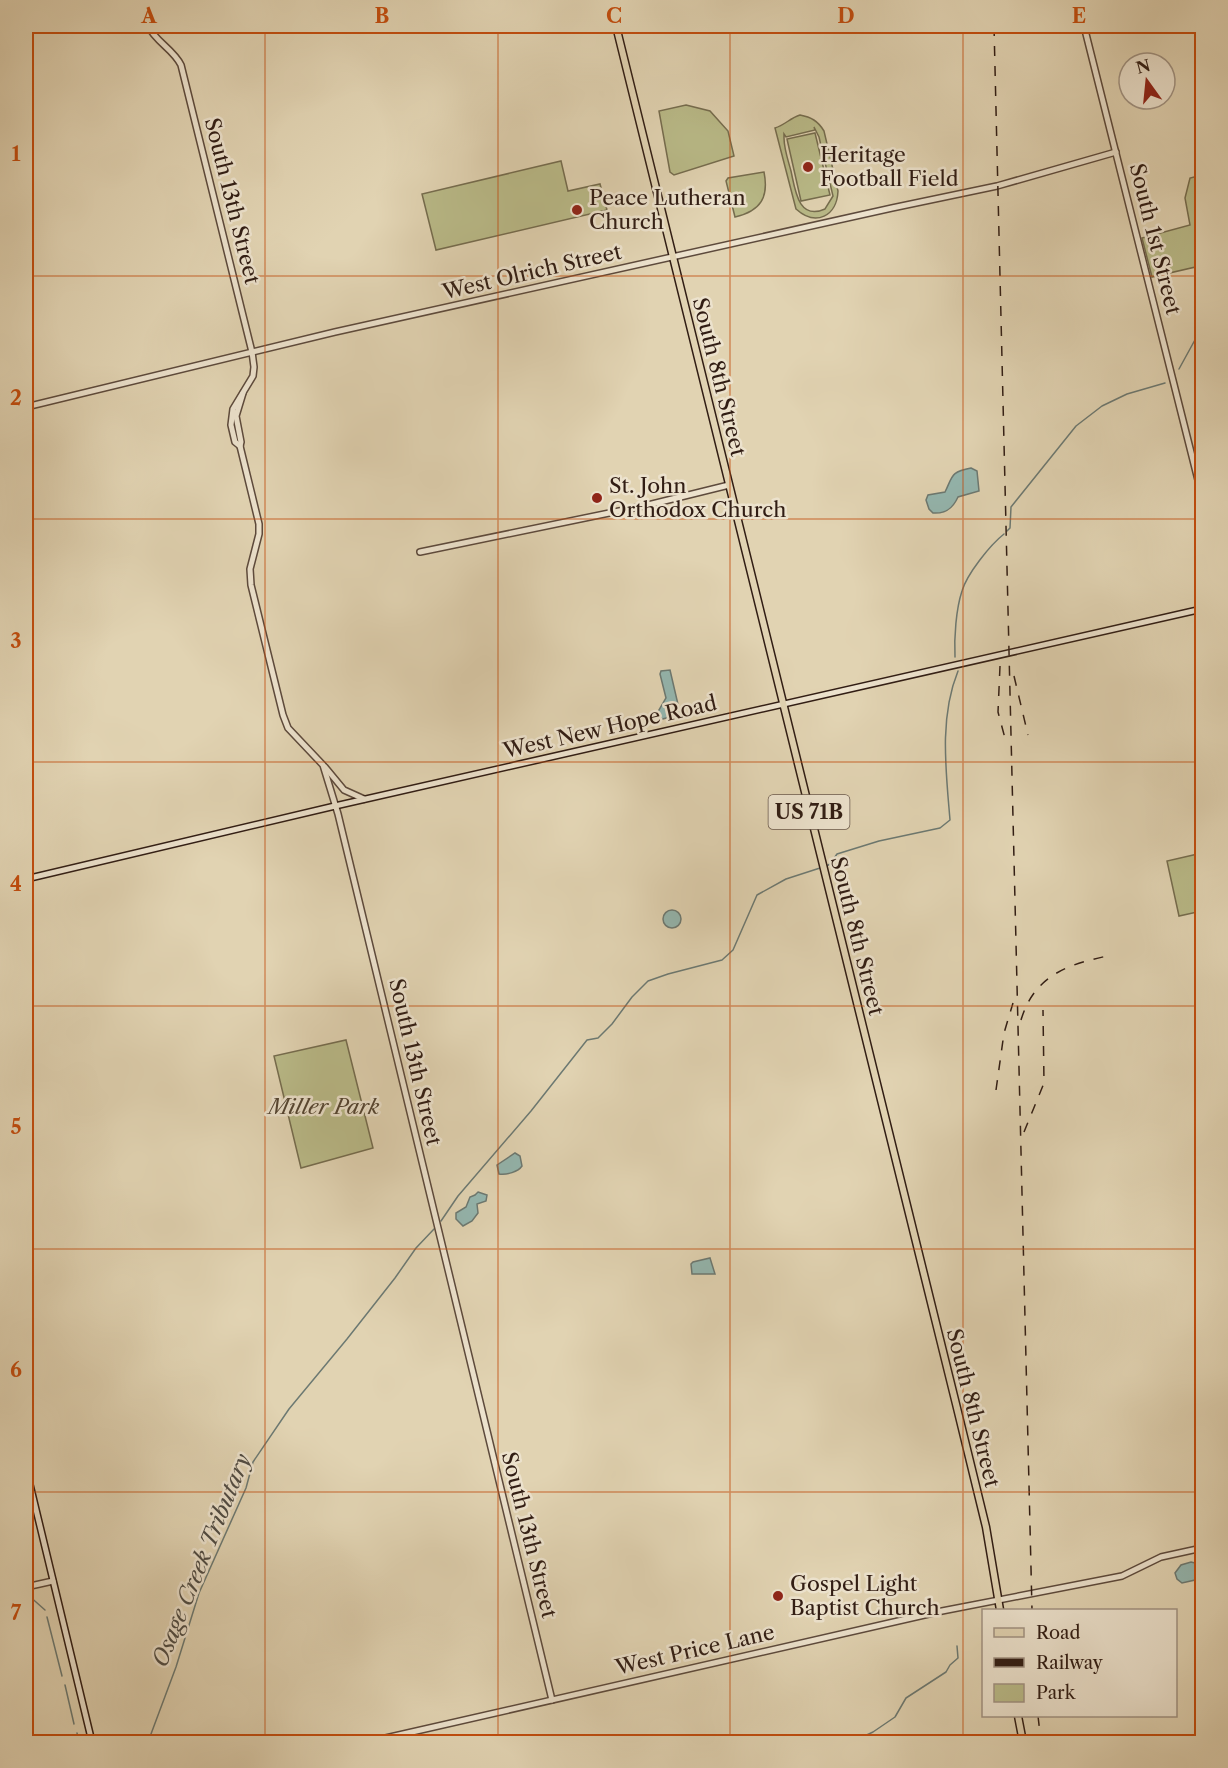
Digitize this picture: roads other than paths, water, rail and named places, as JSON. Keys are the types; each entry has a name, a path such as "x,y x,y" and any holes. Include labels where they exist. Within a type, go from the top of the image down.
{"main road":[{"name":"South 8th Street","path":"616,26 965,1440 986,1527 1000,1609"},
{"path":"1018,1717 1023,1743"}],"street":[{"name":"South 13th Street","path":"148,26 158,40 173,52 181,65 252,352 253,376 233,409 231,425 235,442 240,446 259,524 250,577 266,651 288,728 323,765 335,806 375,961 552,1700"},
{"name":"South 1st Street","path":"1084,26 1203,496"},
{"name":"West Olrich Street","path":"26,407 252,352 945,198 1116,152"},
{"path":"420,552 648,505 729,485"},
{"name":"West New Hope Road","path":"26,879 364,799 1203,609"},
{"path":"323,765 344,789 364,799"},
{"path":"26,1468 92,1743"},
{"name":"West Price Lane","path":"368,1743 998,1600 1122,1576 1161,1557 1203,1548"},
{"path":"26,1587 53,1581"}],"water":[{"path":"971,468 977,471 979,491 958,497 954,504 945,511 933,513 926,500 928,495 945,492 951,478 956,473"},
{"path":"670,670 680,713 658,720 656,715 666,698 660,674 661,671"},
{"path":"668,910 676,910 681,915 679,926 668,928 663,923 663,915"},
{"path":"515,1153 520,1156 522,1166 512,1173 499,1174 497,1165"},
{"path":"478,1192 487,1195 486,1201 477,1204 478,1213 472,1221 463,1226 456,1219 456,1213 466,1207 470,1197"},
{"path":"710,1258 715,1274 692,1274 691,1264 693,1262"},
{"path":"1191,1562 1199,1564 1199,1575 1195,1580 1182,1583 1177,1579 1175,1573 1181,1565"}],"waterway":[{"name":"Osage Creek Tributary","path":"1179,369 1202,331"},
{"name":"Osage Creek Tributary","path":"1007,531 1010,528 1011,507 1076,426 1102,406 1127,394 1165,383"},
{"name":"Osage Creek Tributary","path":"955,657 957,615 965,584 980,560 1004,534"},
{"name":"Osage Creek Tributary","path":"825,867 837,854 879,841 940,828 950,820 945,745 946,726 948,707 958,671"},
{"name":"Osage Creek Tributary","path":"441,1221 458,1196 531,1111 587,1040 598,1038 648,981 722,960 733,950 757,895 786,879 820,868"},
{"name":"Osage Creek Tributary","path":"148,1742 176,1667 199,1593 246,1488 253,1462 289,1409 347,1339 416,1248 434,1229"},
{"path":"27,1594 45,1610"},
{"path":"47,1617 62,1676"},
{"path":"852,1742 873,1732 895,1717 906,1698 946,1672 958,1658 957,1646"},
{"path":"65,1685 74,1724"},
{"path":"77,1733 79,1742"}],"railway":[{"path":"994,26 1032,1609"},
{"path":"1000,666 998,712 1006,742"},
{"path":"1014,676 1028,735"},
{"path":"1021,1020 1035,992 1056,974 1082,962 1112,955"},
{"path":"996,1090 1004,1033 1013,1003"},
{"path":"1024,1132 1044,1083 1043,1010"},
{"path":"1038,1717 1041,1742"}],"place":[{"name":"Heritage Football Field","path":"808,167"},
{"name":"Peace Lutheran Church","path":"577,210"},
{"name":"St. John Orthodox Church","path":"597,498"},
{"name":"Gospel Light Baptist Church","path":"778,1596"}],"park label":[{"name":"Miller Park","path":"324,1107"}]}
